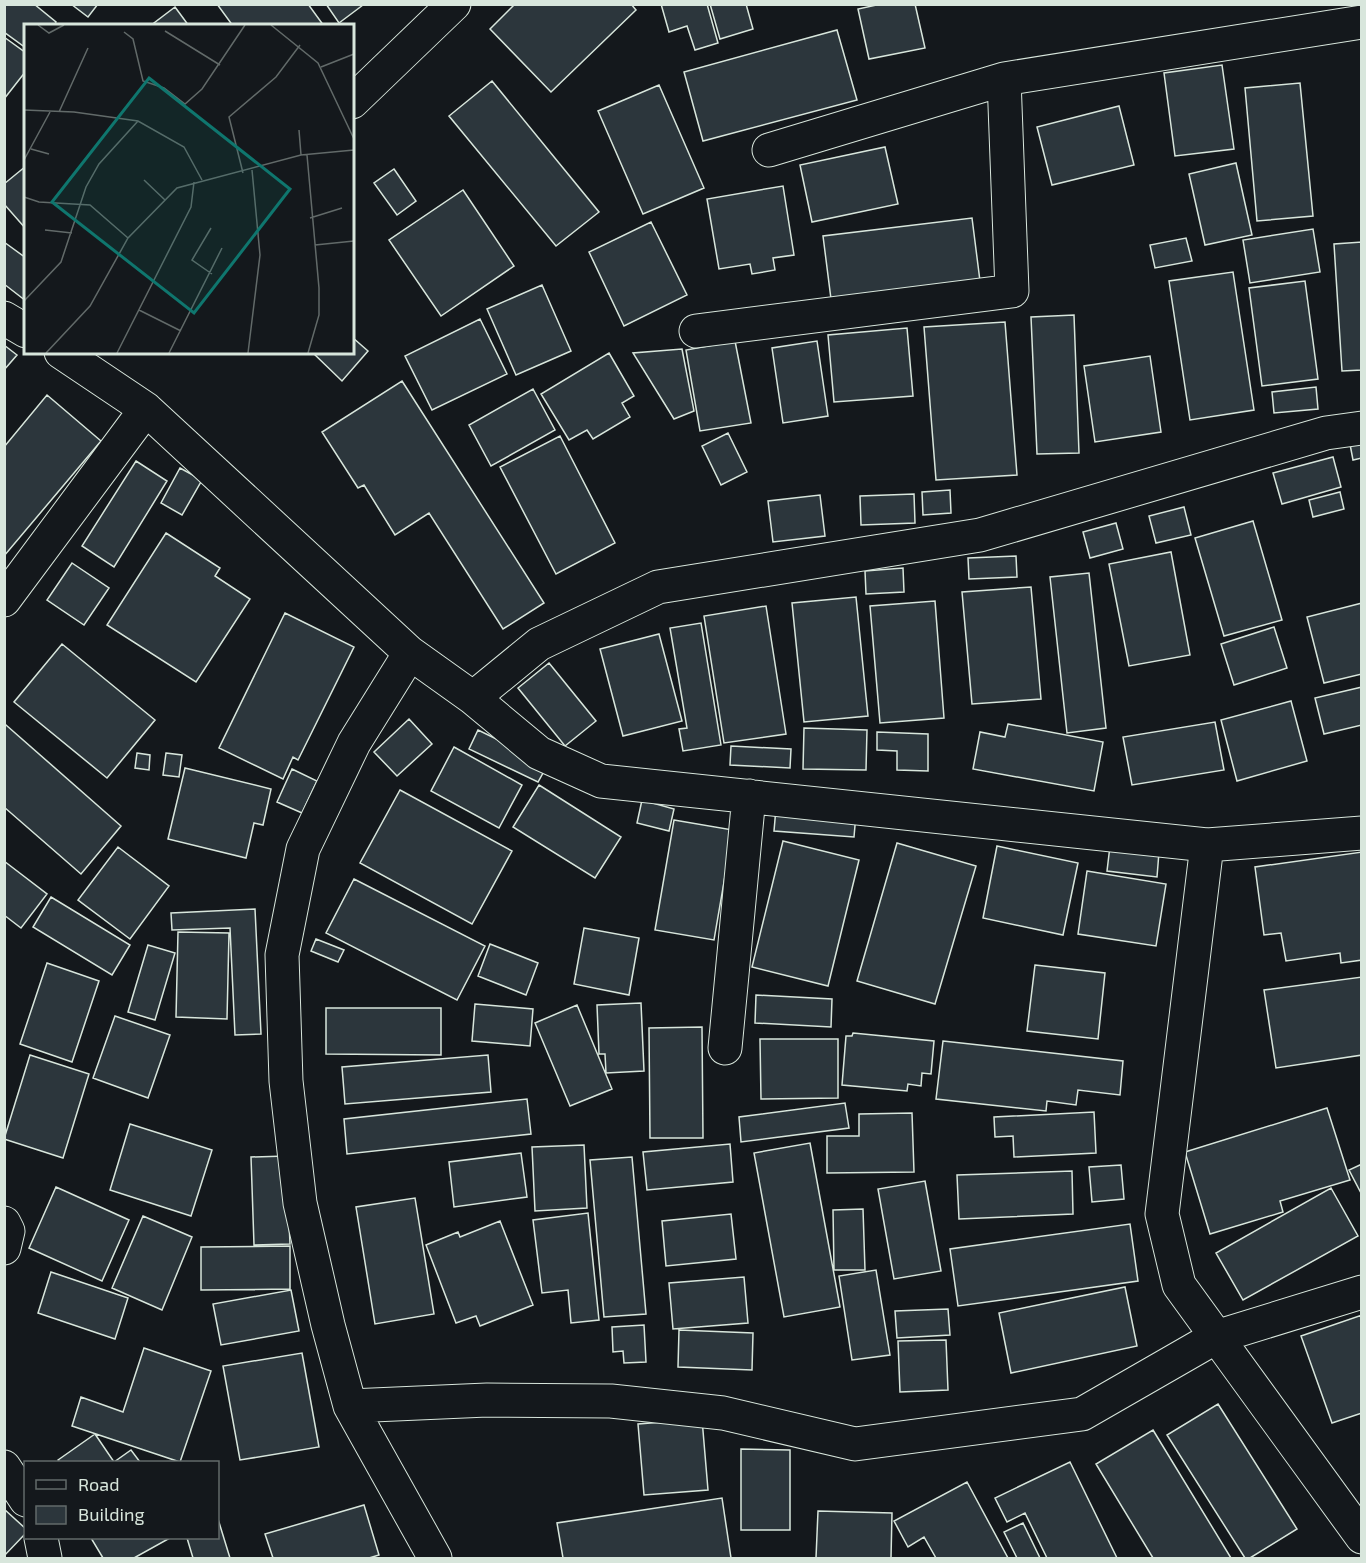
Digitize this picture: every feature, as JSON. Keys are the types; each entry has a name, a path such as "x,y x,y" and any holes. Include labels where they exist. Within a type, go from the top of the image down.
{"street":[{"path":"354,100 454,4"},
{"path":"768,150 1004,79 1362,22"},
{"path":"696,331 1012,291 1004,79"},
{"path":"4,318 24,330"},
{"path":"76,356 146,409 410,652 473,698 539,753 601,781 1207,845 1362,833"},
{"path":"4,600 146,409"},
{"path":"473,698 539,644 658,587 980,536 1326,433 1362,428"},
{"path":"410,652 354,743 303,849 282,955 286,1081 300,1203 328,1325 350,1406 435,1558"},
{"path":"724,1048 749,796"},
{"path":"1207,845 1162,1214 1179,1285 1362,1537"},
{"path":"4,1223 8,1231 4,1248"},
{"path":"350,1406 488,1400 611,1401 723,1413 855,1444 1082,1414 1216,1337 1362,1292"},
{"path":"4,1467 24,1497"},
{"path":"41,1539 45,1558"}],"building":[{"path":"4,4 34,4 56,22 55,24 24,24 24,47 4,32"},
{"path":"71,4 98,4 88,17"},
{"path":"217,4 308,4 323,24 232,24"},
{"path":"326,4 362,4 363,5 339,23"},
{"path":"515,4 631,4 636,10 551,92 490,29"},
{"path":"661,4 707,4 718,43 695,50 687,26 669,32"},
{"path":"710,4 746,4 753,29 720,39"},
{"path":"881,4 915,4 925,48 869,59 858,9"},
{"path":"175,7 188,24 153,24"},
{"path":"837,30 857,100 703,141 684,72"},
{"path":"4,37 24,52 24,74 4,99"},
{"path":"1222,65 1234,149 1175,156 1164,73"},
{"path":"492,81 599,212 556,246 449,116"},
{"path":"1300,83 1313,216 1257,221 1245,88"},
{"path":"659,85 704,188 643,214 598,111"},
{"path":"1119,106 1134,165 1052,185 1037,127"},
{"path":"885,147 898,204 812,222 800,165"},
{"path":"1236,163 1252,235 1205,245 1189,174"},
{"path":"24,168 24,227 4,204 4,184"},
{"path":"394,169 416,201 397,215 374,183"},
{"path":"783,186 794,255 773,258 775,270 752,274 750,264 719,269 707,199"},
{"path":"463,190 514,266 441,316 389,240"},
{"path":"972,218 980,281 831,299 823,236"},
{"path":"651,222 687,295 624,326 589,252"},
{"path":"1313,229 1320,272 1250,283 1243,240"},
{"path":"1186,238 1192,261 1155,268 1150,245"},
{"path":"4,242 24,257 24,299 4,284"},
{"path":"1362,242 1362,370 1342,371 1334,244"},
{"path":"1233,272 1254,410 1190,420 1169,281"},
{"path":"1305,281 1318,379 1262,386 1249,288"},
{"path":"542,285 571,351 516,375 487,309"},
{"path":"1074,315 1079,453 1037,454 1031,317"},
{"path":"480,319 507,374 432,410 405,356"},
{"path":"1005,322 1017,475 936,480 924,327"},
{"path":"907,328 913,396 834,402 828,335"},
{"path":"354,339 368,351 342,381 314,354 354,354"},
{"path":"735,341 751,423 700,431 686,350"},
{"path":"817,341 828,416 783,423 772,348"},
{"path":"4,345 17,355 4,370"},
{"path":"682,349 694,411 674,419 633,353"},
{"path":"609,353 634,396 622,403 630,417 593,439 587,430 569,440 541,394"},
{"path":"1150,356 1161,432 1095,442 1084,366"},
{"path":"402,381 544,603 503,629 429,513 395,535 364,485 358,488 322,432"},
{"path":"1316,387 1318,409 1274,413 1272,392"},
{"path":"533,389 555,430 491,466 469,425"},
{"path":"47,395 101,441 4,556 4,447"},
{"path":"728,433 747,472 721,485 702,446"},
{"path":"560,436 615,543 556,574 500,467"},
{"path":"1362,437 1362,458 1353,460 1349,439"},
{"path":"1333,457 1341,487 1282,504 1273,473"},
{"path":"136,461 167,481 114,567 82,546"},
{"path":"180,468 202,480 182,515 161,503"},
{"path":"950,490 951,513 923,515 922,492"},
{"path":"1340,492 1344,509 1313,517 1309,500"},
{"path":"914,494 915,523 861,525 860,496"},
{"path":"820,495 825,536 773,542 768,501"},
{"path":"1184,507 1191,535 1156,543 1149,516"},
{"path":"1253,521 1282,620 1224,636 1195,538"},
{"path":"1116,523 1123,549 1090,558 1083,532"},
{"path":"166,533 220,568 215,576 250,599 196,682 107,625"},
{"path":"1171,552 1190,655 1129,666 1109,564"},
{"path":"1016,556 1017,577 969,579 968,558"},
{"path":"72,563 109,588 84,625 47,600"},
{"path":"903,568 904,592 866,594 865,571"},
{"path":"1089,573 1106,728 1067,733 1050,577"},
{"path":"1031,587 1041,699 972,704 962,592"},
{"path":"856,597 868,716 804,722 792,603"},
{"path":"935,601 944,718 880,723 870,606"},
{"path":"1362,603 1362,674 1324,683 1307,617"},
{"path":"766,606 786,734 724,743 704,616"},
{"path":"285,613 354,647 298,760 293,757 283,779 219,748"},
{"path":"701,623 721,745 683,751 679,729 687,728 670,628"},
{"path":"1274,627 1287,668 1234,685 1221,644"},
{"path":"659,634 682,721 623,736 600,649"},
{"path":"62,644 155,720 107,778 14,702"},
{"path":"549,663 596,721 565,746 518,688"},
{"path":"1362,687 1362,725 1324,734 1315,698"},
{"path":"1291,701 1307,761 1237,781 1221,720"},
{"path":"409,719 432,744 397,776 374,752"},
{"path":"1215,722 1224,770 1132,785 1123,737"},
{"path":"1008,724 1103,742 1094,791 973,769 980,732 1005,737"},
{"path":"6,725 121,826 81,874 4,807 4,727"},
{"path":"804,728 867,730 866,770 803,769"},
{"path":"478,730 548,764 538,782 469,749"},
{"path":"877,732 928,734 928,771 897,770 897,751 877,750"},
{"path":"731,746 791,749 790,768 730,765"},
{"path":"454,747 522,785 499,828 431,791"},
{"path":"137,753 150,755 149,770 135,768"},
{"path":"166,753 182,755 179,777 163,775"},
{"path":"185,768 271,789 263,825 254,823 246,858 168,839"},
{"path":"292,769 317,781 302,813 277,802"},
{"path":"539,785 621,837 595,878 513,827"},
{"path":"400,790 512,851 472,924 360,863"},
{"path":"642,800 674,809 669,831 637,823"},
{"path":"776,808 856,814 854,837 774,831"},
{"path":"674,820 733,830 714,940 655,930"},
{"path":"783,841 859,860 828,986 752,967"},
{"path":"897,843 976,866 935,1004 857,981"},
{"path":"997,846 1078,863 1063,935 983,918"},
{"path":"1110,846 1159,852 1157,877 1107,871"},
{"path":"118,847 169,886 130,939 78,900"},
{"path":"1362,852 1362,960 1341,963 1340,953 1286,961 1281,933 1264,935 1255,867"},
{"path":"4,861 47,894 21,928 4,915"},
{"path":"1087,871 1166,884 1156,946 1078,934"},
{"path":"354,879 485,946 457,1000 326,933"},
{"path":"51,897 130,945 112,975 33,927"},
{"path":"255,909 261,1034 235,1035 230,928 172,930 171,913"},
{"path":"584,928 639,938 629,995 574,984"},
{"path":"178,932 229,933 227,1019 176,1017"},
{"path":"316,939 344,950 338,962 311,951"},
{"path":"490,944 538,963 526,995 478,976"},
{"path":"148,945 175,953 155,1020 128,1012"},
{"path":"47,963 99,981 72,1062 20,1044"},
{"path":"1035,965 1105,973 1098,1039 1027,1031"},
{"path":"1362,977 1362,1055 1276,1068 1264,990"},
{"path":"756,995 832,999 831,1027 755,1023"},
{"path":"641,1003 644,1071 606,1073 605,1054 599,1054 597,1005"},
{"path":"475,1004 533,1009 530,1046 472,1041"},
{"path":"577,1005 612,1089 570,1106 535,1023"},
{"path":"326,1008 441,1008 441,1055 326,1054"},
{"path":"115,1016 170,1035 148,1098 93,1078"},
{"path":"702,1027 703,1138 650,1138 649,1028"},
{"path":"853,1033 934,1041 931,1074 922,1073 921,1086 908,1084 907,1091 842,1085 846,1036 852,1036"},
{"path":"760,1039 838,1039 838,1098 761,1099"},
{"path":"943,1041 1123,1061 1120,1095 1078,1090 1076,1105 1047,1101 1046,1111 936,1099"},
{"path":"30,1055 89,1074 63,1158 4,1139"},
{"path":"488,1055 491,1092 345,1104 342,1067"},
{"path":"527,1099 531,1134 347,1154 344,1119"},
{"path":"845,1103 849,1128 741,1142 739,1117"},
{"path":"1327,1108 1350,1180 1280,1201 1283,1212 1210,1234 1185,1152"},
{"path":"1094,1112 1096,1153 1014,1157 1013,1136 995,1137 994,1117"},
{"path":"912,1113 914,1172 827,1173 827,1136 859,1136 859,1114"},
{"path":"130,1124 212,1150 191,1216 110,1190"},
{"path":"810,1143 840,1307 784,1317 754,1153"},
{"path":"730,1144 733,1182 647,1190 643,1152"},
{"path":"584,1145 587,1208 535,1211 532,1147"},
{"path":"521,1153 527,1197 454,1207 449,1162"},
{"path":"286,1156 290,1244 254,1245 251,1157"},
{"path":"632,1157 646,1314 604,1317 590,1160"},
{"path":"1362,1164 1362,1195 1349,1170"},
{"path":"1121,1165 1124,1199 1092,1202 1089,1167"},
{"path":"1072,1171 1073,1214 959,1219 957,1175"},
{"path":"925,1181 941,1271 894,1279 878,1189"},
{"path":"56,1187 129,1220 102,1281 29,1248"},
{"path":"1331,1188 1358,1236 1243,1300 1216,1253"},
{"path":"415,1198 434,1314 375,1324 356,1207"},
{"path":"863,1209 865,1270 834,1270 833,1210"},
{"path":"588,1213 599,1320 571,1323 568,1290 542,1293 533,1220"},
{"path":"731,1214 736,1259 666,1266 662,1221"},
{"path":"143,1216 192,1237 162,1310 112,1288"},
{"path":"500,1221 533,1305 480,1326 476,1316 456,1323 426,1245 458,1232 460,1237"},
{"path":"1130,1224 1138,1281 958,1306 950,1249"},
{"path":"290,1246 290,1289 201,1290 201,1247"},
{"path":"876,1270 890,1355 852,1360 839,1276"},
{"path":"51,1272 128,1298 115,1339 38,1313"},
{"path":"744,1277 748,1323 673,1329 669,1283"},
{"path":"1125,1287 1137,1346 1011,1373 999,1313"},
{"path":"291,1290 299,1331 221,1345 213,1304"},
{"path":"948,1309 950,1335 897,1338 895,1311"},
{"path":"1362,1315 1362,1413 1332,1423 1301,1336"},
{"path":"644,1325 646,1362 624,1363 623,1351 613,1352 612,1327"},
{"path":"679,1330 753,1333 752,1370 678,1367"},
{"path":"946,1340 948,1390 900,1392 898,1341"},
{"path":"144,1348 211,1371 180,1461 72,1426 81,1397 123,1412"},
{"path":"302,1353 319,1447 240,1460 223,1366"},
{"path":"1218,1404 1297,1529 1250,1558 1245,1558 1167,1435"},
{"path":"702,1419 708,1490 644,1495 638,1424"},
{"path":"1153,1430 1231,1558 1153,1558 1096,1464"},
{"path":"95,1434 113,1461 59,1461"},
{"path":"741,1449 790,1450 790,1530 741,1530"},
{"path":"131,1450 139,1461 115,1461"},
{"path":"1070,1462 1117,1558 1047,1558 1025,1513 1007,1522 995,1498"},
{"path":"967,1482 1008,1558 936,1558 924,1537 908,1547 894,1521"},
{"path":"722,1498 731,1558 563,1558 557,1523"},
{"path":"364,1505 379,1555 369,1558 273,1558 265,1534"},
{"path":"4,1509 24,1527 24,1535 4,1556"},
{"path":"818,1511 892,1513 891,1558 816,1558"},
{"path":"219,1522 230,1558 193,1558 187,1539 219,1539"},
{"path":"1023,1523 1040,1558 1017,1558 1004,1532"},
{"path":"92,1539 168,1539 134,1558 103,1558"}]}
